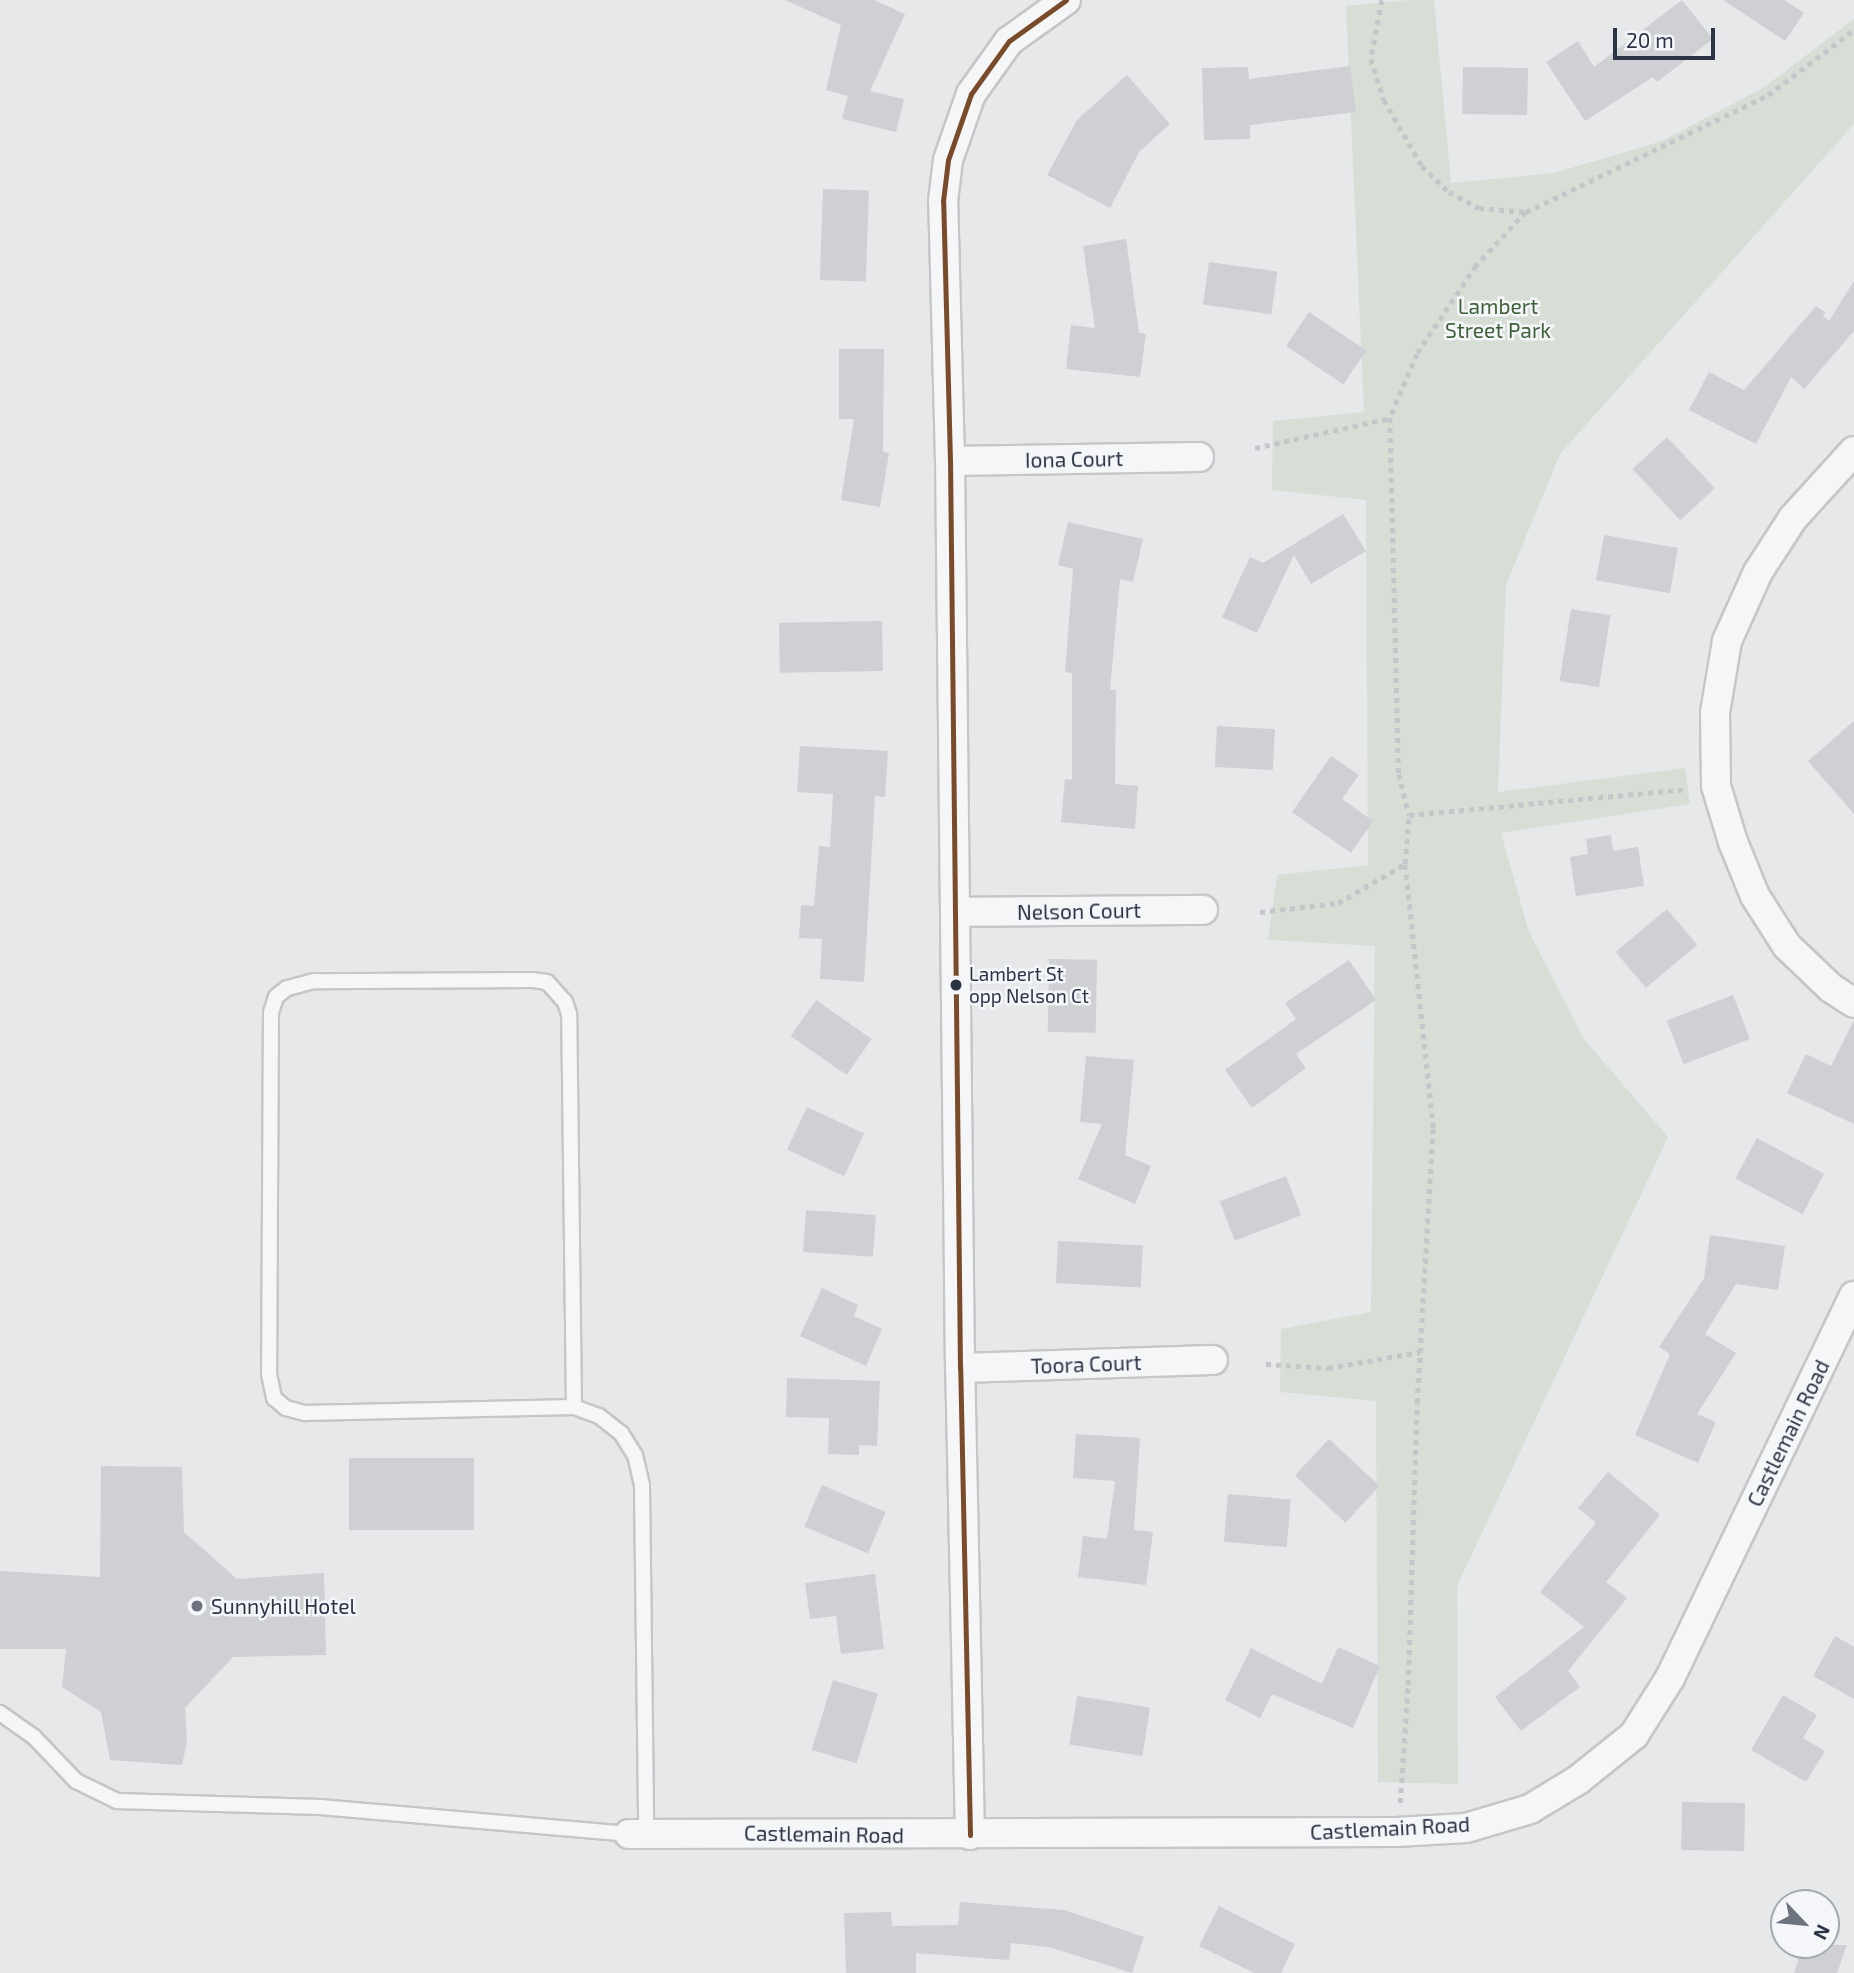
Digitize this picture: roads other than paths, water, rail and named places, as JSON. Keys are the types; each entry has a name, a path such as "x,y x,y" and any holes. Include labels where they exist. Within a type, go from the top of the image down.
{"street":[{"path":"970,1835 960,1368 950,461 943,201 948,160 971,94 1009,41 1066,0"},
{"path":"1854,451 1793,518 1758,572 1727,641 1715,713 1716,786 1732,842 1755,896 1787,946 1831,988 1854,1003"},
{"name":"Iona Court","path":"950,461 1199,457"},
{"name":"Nelson Court","path":"956,912 1203,910"},
{"name":"Castlemain Road","path":"638,1833 970,1835 1397,1832 1466,1828 1530,1809 1577,1780 1634,1735 1670,1678 1854,1296"},
{"name":"Toora Court","path":"960,1368 1213,1360"}],"lane":[{"path":"0,1713 34,1737 76,1781 117,1801 320,1807 638,1833 642,1485 635,1455 621,1433 599,1416 574,1408 305,1413 286,1408 274,1398 269,1374 271,1012 276,997 287,988 314,981 532,980 547,982 565,1002 569,1014 574,1408"}],"place":[{"name":"Lambert St opp Nelson Ct","path":"956,985"},
{"name":"Sunnyhill Hotel","path":"197,1606"}],"park label":[{"name":"Lambert Street Park","path":"1498,318"}]}
